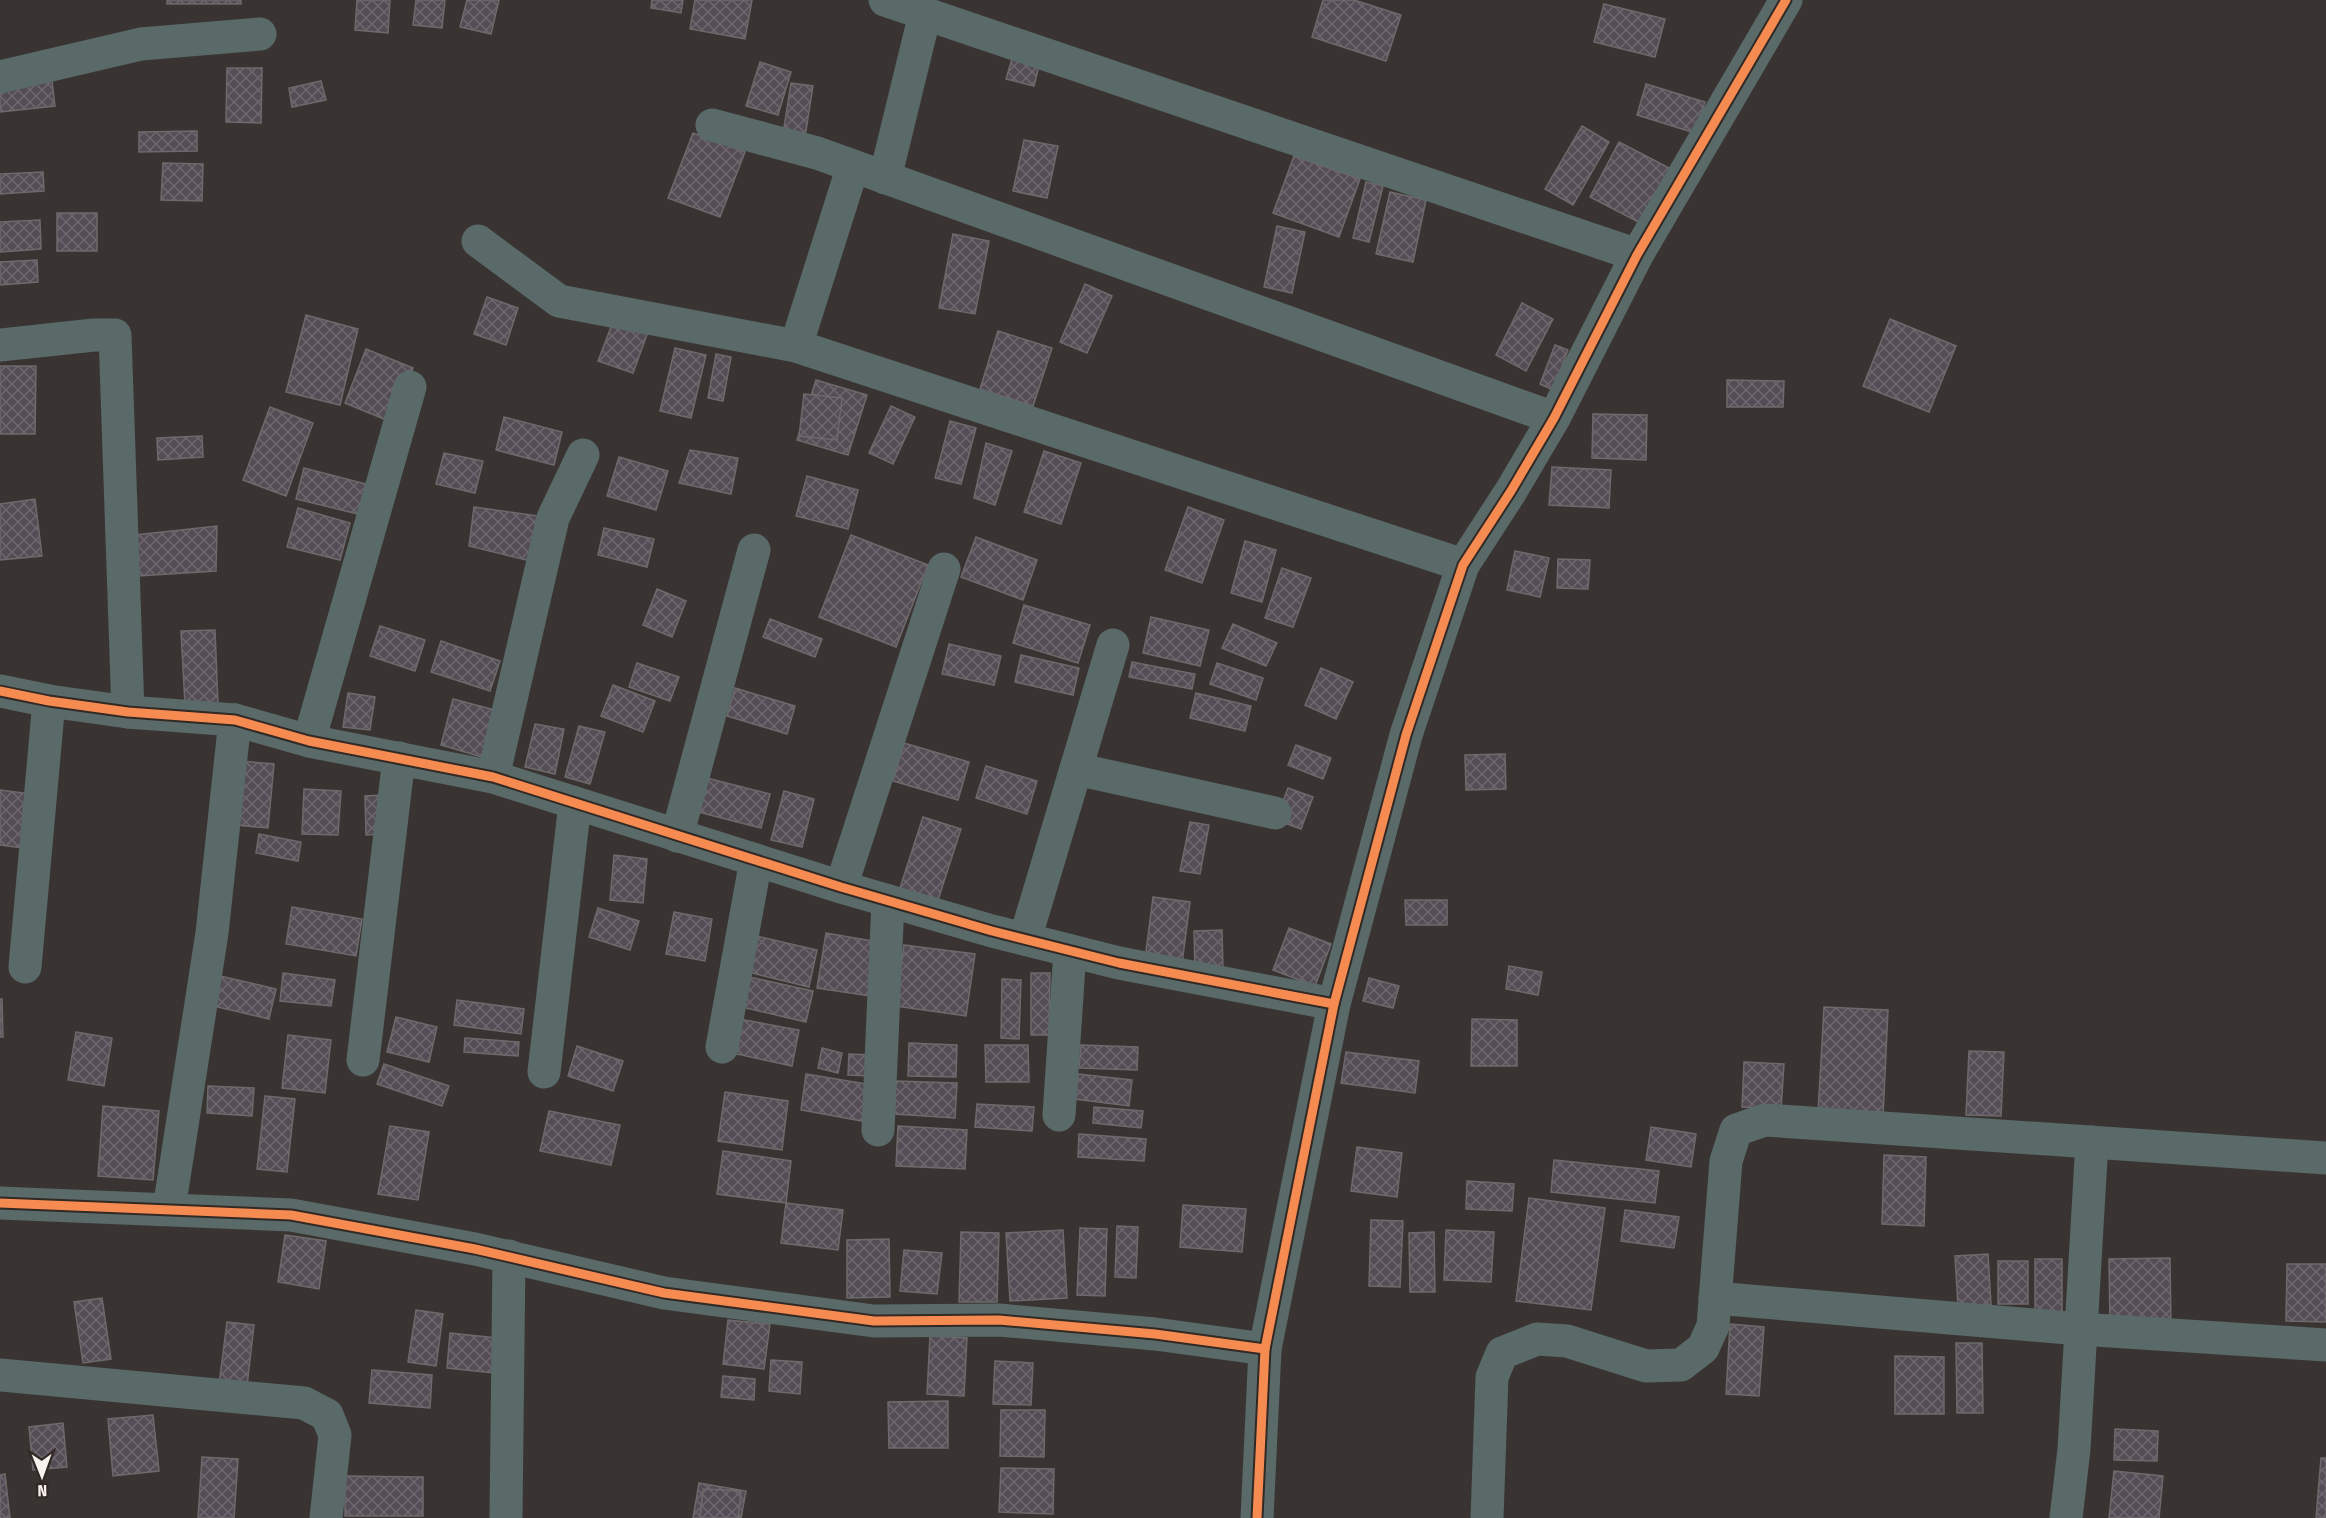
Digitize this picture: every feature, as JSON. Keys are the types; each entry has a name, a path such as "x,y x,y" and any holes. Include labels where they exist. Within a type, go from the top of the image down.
{"street":[{"path":"885,0 1637,255"},
{"path":"1257,1518 1265,1349 1334,1004 1406,735 1462,565 1554,418 1637,255 1786,0"},
{"path":"885,178 925,14"},
{"path":"0,77 141,44 260,34"},
{"path":"712,125 817,153 1554,418"},
{"path":"796,346 853,166"},
{"path":"478,241 560,301 796,346 1462,565"},
{"path":"0,345 94,335 115,335 128,712"},
{"path":"309,741 410,387"},
{"path":"493,777 553,518 583,455"},
{"path":"677,836 754,550"},
{"path":"841,887 944,569"},
{"path":"1025,939 1113,645"},
{"path":"0,691 49,701 128,712 235,720 309,741 493,777 841,887 1025,939 1119,963 1334,1004"},
{"path":"25,968 49,701"},
{"path":"169,1209 212,933 235,720"},
{"path":"363,1060 399,758"},
{"path":"1076,769 1275,813"},
{"path":"544,1072 575,803"},
{"path":"722,1047 756,860"},
{"path":"878,1130 888,901"},
{"path":"1059,1115 1070,951"},
{"path":"1487,1518 1492,1377 1502,1353 1537,1339 1568,1341 1646,1366 1681,1365 1703,1348 1713,1326 1726,1161 1736,1130 1765,1120 2326,1158"},
{"path":"2067,1518 2074,1449 2092,1142"},
{"path":"0,1203 291,1215 509,1256 664,1293 874,1321 999,1320 1155,1334 1265,1349"},
{"path":"506,1518 509,1256"},
{"path":"1715,1298 2080,1329 2326,1345"},
{"path":"0,1375 304,1403 327,1415 335,1435 326,1518"}],"building":[{"path":"167,0 241,0 241,4 167,4"},
{"path":"357,0 390,0 388,33 355,30"},
{"path":"416,0 445,0 442,28 413,25"},
{"path":"467,0 499,0 491,34 460,27"},
{"path":"652,0 683,0 681,13 651,8"},
{"path":"695,0 752,0 745,39 690,29"},
{"path":"1323,0 1354,0 1401,15 1386,61 1312,37"},
{"path":"1604,4 1665,19 1655,57 1594,42"},
{"path":"1012,59 1039,66 1034,86 1006,79"},
{"path":"760,62 791,72 778,115 746,106"},
{"path":"227,68 262,68 261,123 226,122"},
{"path":"51,73 55,106 0,112 0,79"},
{"path":"321,81 326,100 292,107 289,88"},
{"path":"791,83 813,86 805,137 783,134"},
{"path":"1646,84 1705,102 1695,133 1637,115"},
{"path":"1582,126 1609,142 1573,205 1545,189"},
{"path":"197,131 197,151 139,152 139,132"},
{"path":"693,133 745,152 720,217 668,198"},
{"path":"1024,140 1058,146 1047,198 1013,191"},
{"path":"1619,142 1675,171 1646,226 1590,197"},
{"path":"1294,156 1360,179 1339,237 1273,213"},
{"path":"163,163 203,164 202,201 161,200"},
{"path":"43,172 44,191 0,194 0,174"},
{"path":"1366,182 1383,186 1369,242 1353,238"},
{"path":"1390,192 1426,200 1413,262 1376,254"},
{"path":"57,213 97,213 97,251 57,251"},
{"path":"40,220 41,249 0,252 0,222"},
{"path":"1277,226 1305,232 1292,293 1264,287"},
{"path":"953,234 989,241 975,314 939,308"},
{"path":"37,260 38,282 0,285 0,262"},
{"path":"1085,284 1112,296 1087,353 1060,342"},
{"path":"487,297 518,308 506,345 474,334"},
{"path":"1522,303 1553,319 1526,371 1496,355"},
{"path":"306,315 358,329 340,405 286,392"},
{"path":"614,319 648,332 633,373 598,361"},
{"path":"1890,319 1956,346 1929,412 1863,386"},
{"path":"998,331 1052,348 1033,406 980,389"},
{"path":"1555,345 1568,350 1553,390 1540,384"},
{"path":"675,348 706,355 691,418 660,411"},
{"path":"366,349 413,368 391,422 345,403"},
{"path":"716,354 731,357 723,401 708,398"},
{"path":"0,366 36,366 35,434 0,434"},
{"path":"816,380 867,395 848,455 797,440"},
{"path":"1727,380 1784,381 1783,407 1727,407"},
{"path":"804,394 842,398 837,440 799,436"},
{"path":"891,406 915,417 893,464 869,453"},
{"path":"270,407 313,423 286,496 243,480"},
{"path":"1593,414 1647,415 1646,460 1592,458"},
{"path":"504,417 562,432 554,465 496,450"},
{"path":"950,421 976,428 961,484 935,478"},
{"path":"202,436 203,457 158,460 157,438"},
{"path":"986,443 1012,451 995,505 974,498"},
{"path":"690,450 738,458 731,494 679,483"},
{"path":"1044,451 1081,463 1061,524 1024,512"},
{"path":"444,453 483,461 475,493 436,484"},
{"path":"619,457 668,471 656,510 607,496"},
{"path":"1552,467 1611,470 1609,508 1549,505"},
{"path":"304,468 366,484 358,514 296,499"},
{"path":"807,476 858,490 848,529 796,516"},
{"path":"35,499 42,556 0,560 0,504"},
{"path":"474,507 553,518 535,562 469,546"},
{"path":"1188,507 1224,520 1202,583 1165,570"},
{"path":"298,508 350,523 340,560 287,547"},
{"path":"217,526 216,571 138,576 135,535"},
{"path":"604,528 654,539 647,567 598,555"},
{"path":"851,535 928,565 896,647 819,617"},
{"path":"976,537 1037,560 1023,600 961,577"},
{"path":"1245,541 1276,550 1262,602 1231,593"},
{"path":"1515,551 1549,558 1540,597 1507,590"},
{"path":"1558,559 1590,560 1588,589 1557,588"},
{"path":"1282,568 1311,578 1293,627 1265,618"},
{"path":"657,589 686,601 672,637 643,625"},
{"path":"1024,605 1090,625 1078,663 1013,643"},
{"path":"1151,617 1209,630 1200,666 1143,653"},
{"path":"770,619 822,639 815,657 763,637"},
{"path":"1233,624 1277,643 1266,666 1222,648"},
{"path":"380,626 425,640 415,671 370,656"},
{"path":"215,630 218,704 185,705 181,631"},
{"path":"441,641 500,661 490,691 431,672"},
{"path":"949,644 1001,656 994,685 942,674"},
{"path":"1021,655 1079,668 1073,695 1015,682"},
{"path":"1132,662 1195,674 1192,689 1129,677"},
{"path":"637,663 679,677 670,701 629,687"},
{"path":"1217,663 1263,678 1256,700 1210,684"},
{"path":"1321,668 1353,682 1336,719 1305,705"},
{"path":"613,685 655,701 643,732 601,716"},
{"path":"735,688 795,706 787,734 727,716"},
{"path":"348,693 375,697 370,730 343,727"},
{"path":"1196,693 1251,706 1245,731 1190,718"},
{"path":"453,699 495,710 482,757 441,745"},
{"path":"535,724 564,729 555,774 525,767"},
{"path":"579,726 605,732 590,784 565,777"},
{"path":"904,743 969,762 958,800 893,781"},
{"path":"1296,745 1331,758 1323,779 1288,765"},
{"path":"1505,754 1506,789 1466,790 1465,755"},
{"path":"241,761 274,764 268,828 236,825"},
{"path":"986,766 1037,781 1027,814 976,798"},
{"path":"703,777 770,794 761,828 694,811"},
{"path":"1288,788 1313,797 1301,829 1276,820"},
{"path":"304,789 341,791 338,835 302,834"},
{"path":"0,790 30,794 22,848 0,845"},
{"path":"784,791 814,799 802,847 771,840"},
{"path":"382,795 383,834 366,835 365,796"},
{"path":"923,817 961,829 937,903 899,891"},
{"path":"1190,822 1209,825 1200,874 1180,871"},
{"path":"259,834 301,842 298,861 256,853"},
{"path":"614,855 647,859 643,903 610,900"},
{"path":"1153,897 1190,902 1182,964 1145,959"},
{"path":"1405,900 1447,900 1447,925 1406,925"},
{"path":"292,907 362,919 356,956 286,944"},
{"path":"598,908 639,921 630,950 589,937"},
{"path":"674,912 712,919 705,961 666,954"},
{"path":"1289,928 1331,944 1315,986 1273,970"},
{"path":"1222,930 1223,969 1195,970 1194,931"},
{"path":"826,933 879,942 870,996 817,988"},
{"path":"748,934 817,950 809,987 740,970"},
{"path":"904,945 975,954 966,1016 896,1006"},
{"path":"1509,966 1542,972 1538,995 1506,989"},
{"path":"283,973 335,980 331,1006 280,1001"},
{"path":"1031,973 1050,973 1049,1035 1031,1035"},
{"path":"216,975 276,989 269,1019 209,1005"},
{"path":"740,975 813,991 806,1022 733,1005"},
{"path":"1369,978 1399,986 1393,1008 1363,1001"},
{"path":"1002,979 1021,980 1019,1039 1001,1038"},
{"path":"0,999 2,999 3,1037 0,1037"},
{"path":"457,1000 524,1009 521,1034 454,1025"},
{"path":"1824,1007 1888,1010 1883,1116 1818,1113"},
{"path":"396,1017 437,1027 429,1062 387,1052"},
{"path":"739,1019 799,1030 792,1066 732,1053"},
{"path":"1472,1019 1517,1020 1517,1066 1471,1066"},
{"path":"76,1032 112,1038 104,1086 68,1080"},
{"path":"288,1035 331,1040 325,1093 282,1088"},
{"path":"465,1038 519,1042 518,1056 464,1052"},
{"path":"909,1043 957,1045 956,1077 908,1076"},
{"path":"985,1045 1028,1045 1029,1082 986,1082"},
{"path":"1081,1045 1138,1047 1137,1070 1079,1068"},
{"path":"577,1046 623,1061 613,1091 568,1076"},
{"path":"822,1048 842,1053 838,1073 818,1068"},
{"path":"1969,1051 2004,1052 2001,1116 1966,1115"},
{"path":"1346,1052 1419,1061 1415,1093 1341,1083"},
{"path":"849,1054 872,1055 871,1076 848,1075"},
{"path":"1744,1062 1784,1064 1781,1109 1742,1107"},
{"path":"384,1064 449,1086 442,1106 377,1084"},
{"path":"806,1074 867,1084 862,1121 801,1110"},
{"path":"1078,1074 1132,1080 1129,1106 1075,1099"},
{"path":"896,1081 957,1083 955,1118 894,1114"},
{"path":"208,1086 254,1088 252,1116 207,1113"},
{"path":"725,1092 788,1101 782,1150 718,1141"},
{"path":"265,1096 295,1099 287,1172 257,1169"},
{"path":"977,1104 1034,1107 1032,1131 975,1127"},
{"path":"103,1106 159,1111 153,1180 98,1176"},
{"path":"1094,1107 1143,1111 1141,1128 1093,1123"},
{"path":"549,1111 620,1125 611,1165 540,1151"},
{"path":"390,1126 429,1132 418,1200 378,1194"},
{"path":"898,1126 967,1130 965,1169 896,1166"},
{"path":"1651,1127 1696,1134 1691,1167 1646,1160"},
{"path":"1079,1134 1146,1139 1144,1161 1078,1157"},
{"path":"1357,1147 1402,1153 1397,1197 1351,1191"},
{"path":"723,1151 791,1161 786,1203 717,1194"},
{"path":"1884,1155 1926,1157 1924,1226 1882,1224"},
{"path":"1554,1160 1659,1171 1655,1203 1551,1192"},
{"path":"1467,1181 1514,1184 1512,1211 1466,1209"},
{"path":"1529,1198 1605,1208 1591,1310 1516,1301"},
{"path":"786,1203 843,1210 838,1250 781,1243"},
{"path":"1183,1205 1246,1209 1242,1252 1180,1247"},
{"path":"1625,1210 1679,1217 1674,1248 1621,1241"},
{"path":"1371,1220 1403,1221 1400,1287 1369,1286"},
{"path":"1117,1226 1138,1227 1136,1278 1115,1277"},
{"path":"1080,1228 1107,1229 1105,1296 1077,1295"},
{"path":"1063,1230 1067,1298 1010,1301 1006,1233"},
{"path":"1446,1230 1494,1232 1491,1282 1444,1280"},
{"path":"961,1232 999,1233 997,1302 959,1302"},
{"path":"1434,1232 1435,1292 1410,1292 1409,1233"},
{"path":"285,1235 326,1241 319,1289 278,1282"},
{"path":"889,1239 890,1297 847,1298 847,1240"},
{"path":"904,1250 942,1253 937,1294 900,1291"},
{"path":"1988,1254 1991,1305 1958,1307 1955,1256"},
{"path":"2170,1258 2171,1326 2110,1327 2109,1259"},
{"path":"2035,1259 2062,1259 2062,1314 2035,1314"},
{"path":"1998,1261 2028,1261 2028,1304 1998,1304"},
{"path":"2287,1264 2326,1264 2326,1322 2286,1321"},
{"path":"102,1298 111,1359 83,1363 74,1302"},
{"path":"416,1310 443,1314 436,1366 408,1362"},
{"path":"728,1320 770,1324 764,1369 723,1364"},
{"path":"227,1322 254,1325 246,1395 218,1392"},
{"path":"1730,1324 1764,1327 1759,1396 1726,1394"},
{"path":"450,1333 497,1338 494,1373 447,1368"},
{"path":"930,1336 967,1338 964,1396 927,1394"},
{"path":"1956,1343 1982,1343 1983,1413 1957,1413"},
{"path":"1895,1356 1944,1357 1944,1414 1895,1414"},
{"path":"771,1360 802,1362 800,1394 769,1391"},
{"path":"995,1361 1033,1363 1031,1405 993,1404"},
{"path":"372,1370 432,1375 430,1408 369,1403"},
{"path":"723,1376 755,1379 754,1400 721,1397"},
{"path":"948,1401 948,1448 889,1448 888,1402"},
{"path":"1001,1410 1045,1410 1044,1457 1000,1456"},
{"path":"153,1415 159,1471 113,1476 108,1419"},
{"path":"63,1423 67,1467 33,1470 29,1427"},
{"path":"2115,1429 2158,1431 2157,1461 2114,1460"},
{"path":"202,1457 238,1459 234,1518 198,1518"},
{"path":"2321,1458 2326,1458 2326,1518 2316,1518"},
{"path":"1001,1468 1054,1469 1053,1514 999,1512"},
{"path":"2114,1471 2163,1476 2159,1518 2109,1518"},
{"path":"5,1474 10,1518 0,1518 0,1475"},
{"path":"345,1476 423,1477 423,1516 345,1516"},
{"path":"699,1483 746,1491 741,1518 693,1518"},
{"path":"703,1489 741,1491 738,1518 700,1518"}],"cycle path":[{"path":"1257,1518 1265,1349 1334,1004 1406,735 1463,565 1511,491 1554,418 1637,255 1786,0"},
{"path":"0,691 49,701 128,712 235,720 309,741 493,777 841,887 992,931 1119,963 1334,1004"},
{"path":"0,1203 291,1215 475,1249 664,1293 874,1321 999,1320 1155,1334 1265,1349"}]}
